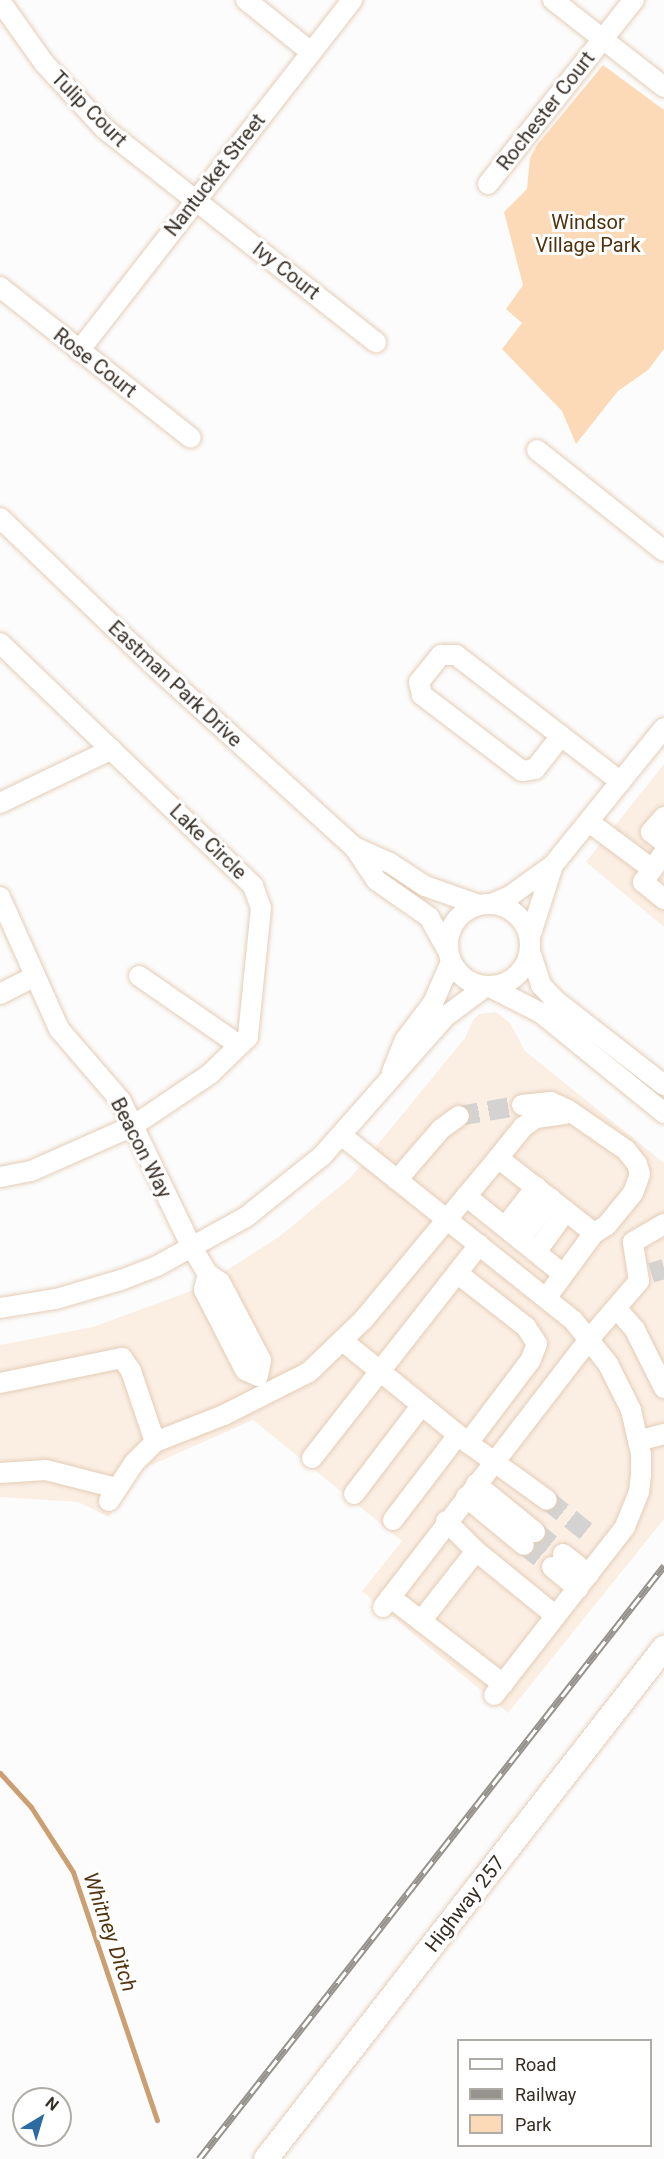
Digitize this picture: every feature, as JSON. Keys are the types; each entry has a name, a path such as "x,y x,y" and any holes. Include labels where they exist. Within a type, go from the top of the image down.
{"main road":[{"name":"Highway 257","path":"266,2159 664,1648"}],"street":[{"path":"246,0 311,52"},
{"name":"Nantucket Street","path":"79,351 352,0"},
{"path":"553,0 664,87"},
{"name":"Rochester Court","path":"489,184 634,0"},
{"name":"Tulip Court","path":"0,1 78,102 105,129 195,200"},
{"name":"Ivy Court","path":"195,200 376,342"},
{"name":"Rose Court","path":"0,287 191,438"},
{"path":"537,450 664,551"},
{"name":"Eastman Park Drive","path":"0,518 150,662 354,847 376,880 429,917 449,956"},
{"name":"Lake Circle","path":"0,642 253,885 261,908 248,1037 210,1074 133,1126 31,1171 0,1177"},
{"path":"561,736 536,769 522,771 422,695 419,682 441,655 456,655 621,782"},
{"path":"389,1077 405,1040 433,1003 449,956 448,938 458,916 510,896 553,865 664,728"},
{"path":"0,803 112,749"},
{"path":"664,817 651,832 664,842"},
{"path":"589,822 652,869"},
{"name":"Eastman Park Drive","path":"354,847 390,863 425,886 485,904"},
{"path":"664,853 643,882 664,899"},
{"path":"0,1308 56,1299 121,1280 224,1231 273,1198 341,1135 389,1077 419,1050 458,1004 487,987 512,980 527,963 530,944 553,865"},
{"name":"Beacon Way","path":"0,897 59,1029 121,1101 190,1246 208,1274 204,1290 245,1370 258,1376 267,1395"},
{"path":"485,904 517,914 530,944 542,985 556,1001 662,1081"},
{"path":"449,956 459,974 541,1013 664,1113"},
{"path":"0,994 35,976"},
{"path":"139,976 239,1045"},
{"path":"522,1105 551,1102 575,1114 626,1150 640,1174 633,1193 607,1225 594,1233 546,1298"},
{"path":"0,1473 46,1470 113,1495 155,1442 267,1395 309,1372 343,1341 498,1158 536,1118 553,1113 575,1114"},
{"path":"397,1180 441,1129 459,1116"},
{"path":"341,1135 546,1298 590,1338 621,1388 638,1441 639,1492 625,1527 601,1543 583,1582 498,1690 421,1621 387,1602 446,1521 590,1338 645,1275 633,1242 664,1224"},
{"path":"498,1158 594,1233"},
{"path":"512,1233 543,1193"},
{"path":"466,1196 563,1274"},
{"path":"536,1252 566,1211"},
{"path":"312,1458 479,1245"},
{"path":"393,1521 531,1361 537,1344 526,1327 457,1273"},
{"path":"617,1309 635,1330 664,1388"},
{"path":"343,1341 463,1439 547,1500"},
{"path":"0,1383 122,1358 131,1371 155,1442"},
{"path":"354,1494 422,1407"},
{"path":"638,1441 664,1434"},
{"path":"471,1490 530,1538"},
{"path":"446,1521 476,1551 556,1616"},
{"path":"421,1621 476,1551"},
{"path":"557,1561 583,1582"}],"shaded area":[{"path":"664,764 664,927 586,862"},
{"path":"496,1012 510,1023 525,1051 664,1163 664,1519 508,1713 362,1591 402,1541 253,1420 140,1470 109,1517 78,1502 0,1497 0,1345 93,1327 199,1288 280,1236 351,1177 465,1038 473,1020 479,1014"}],"green space":[{"name":"Windsor Village Park","path":"603,65 664,110 664,349 648,370 618,391 576,444 562,411 502,349 522,323 506,309 523,285 504,212 527,189 530,158 537,145"}],"waterway":[{"name":"Whitney Ditch","path":"0,1773 31,1807 73,1872 157,2120"}],"tunnel":[{"path":"459,1116 522,1105"},
{"path":"651,1273 664,1269"},
{"path":"547,1500 593,1537"},
{"path":"535,1532 563,1554"},
{"path":"524,1545 552,1567"}],"railway":[{"path":"199,2159 664,1566"}]}
